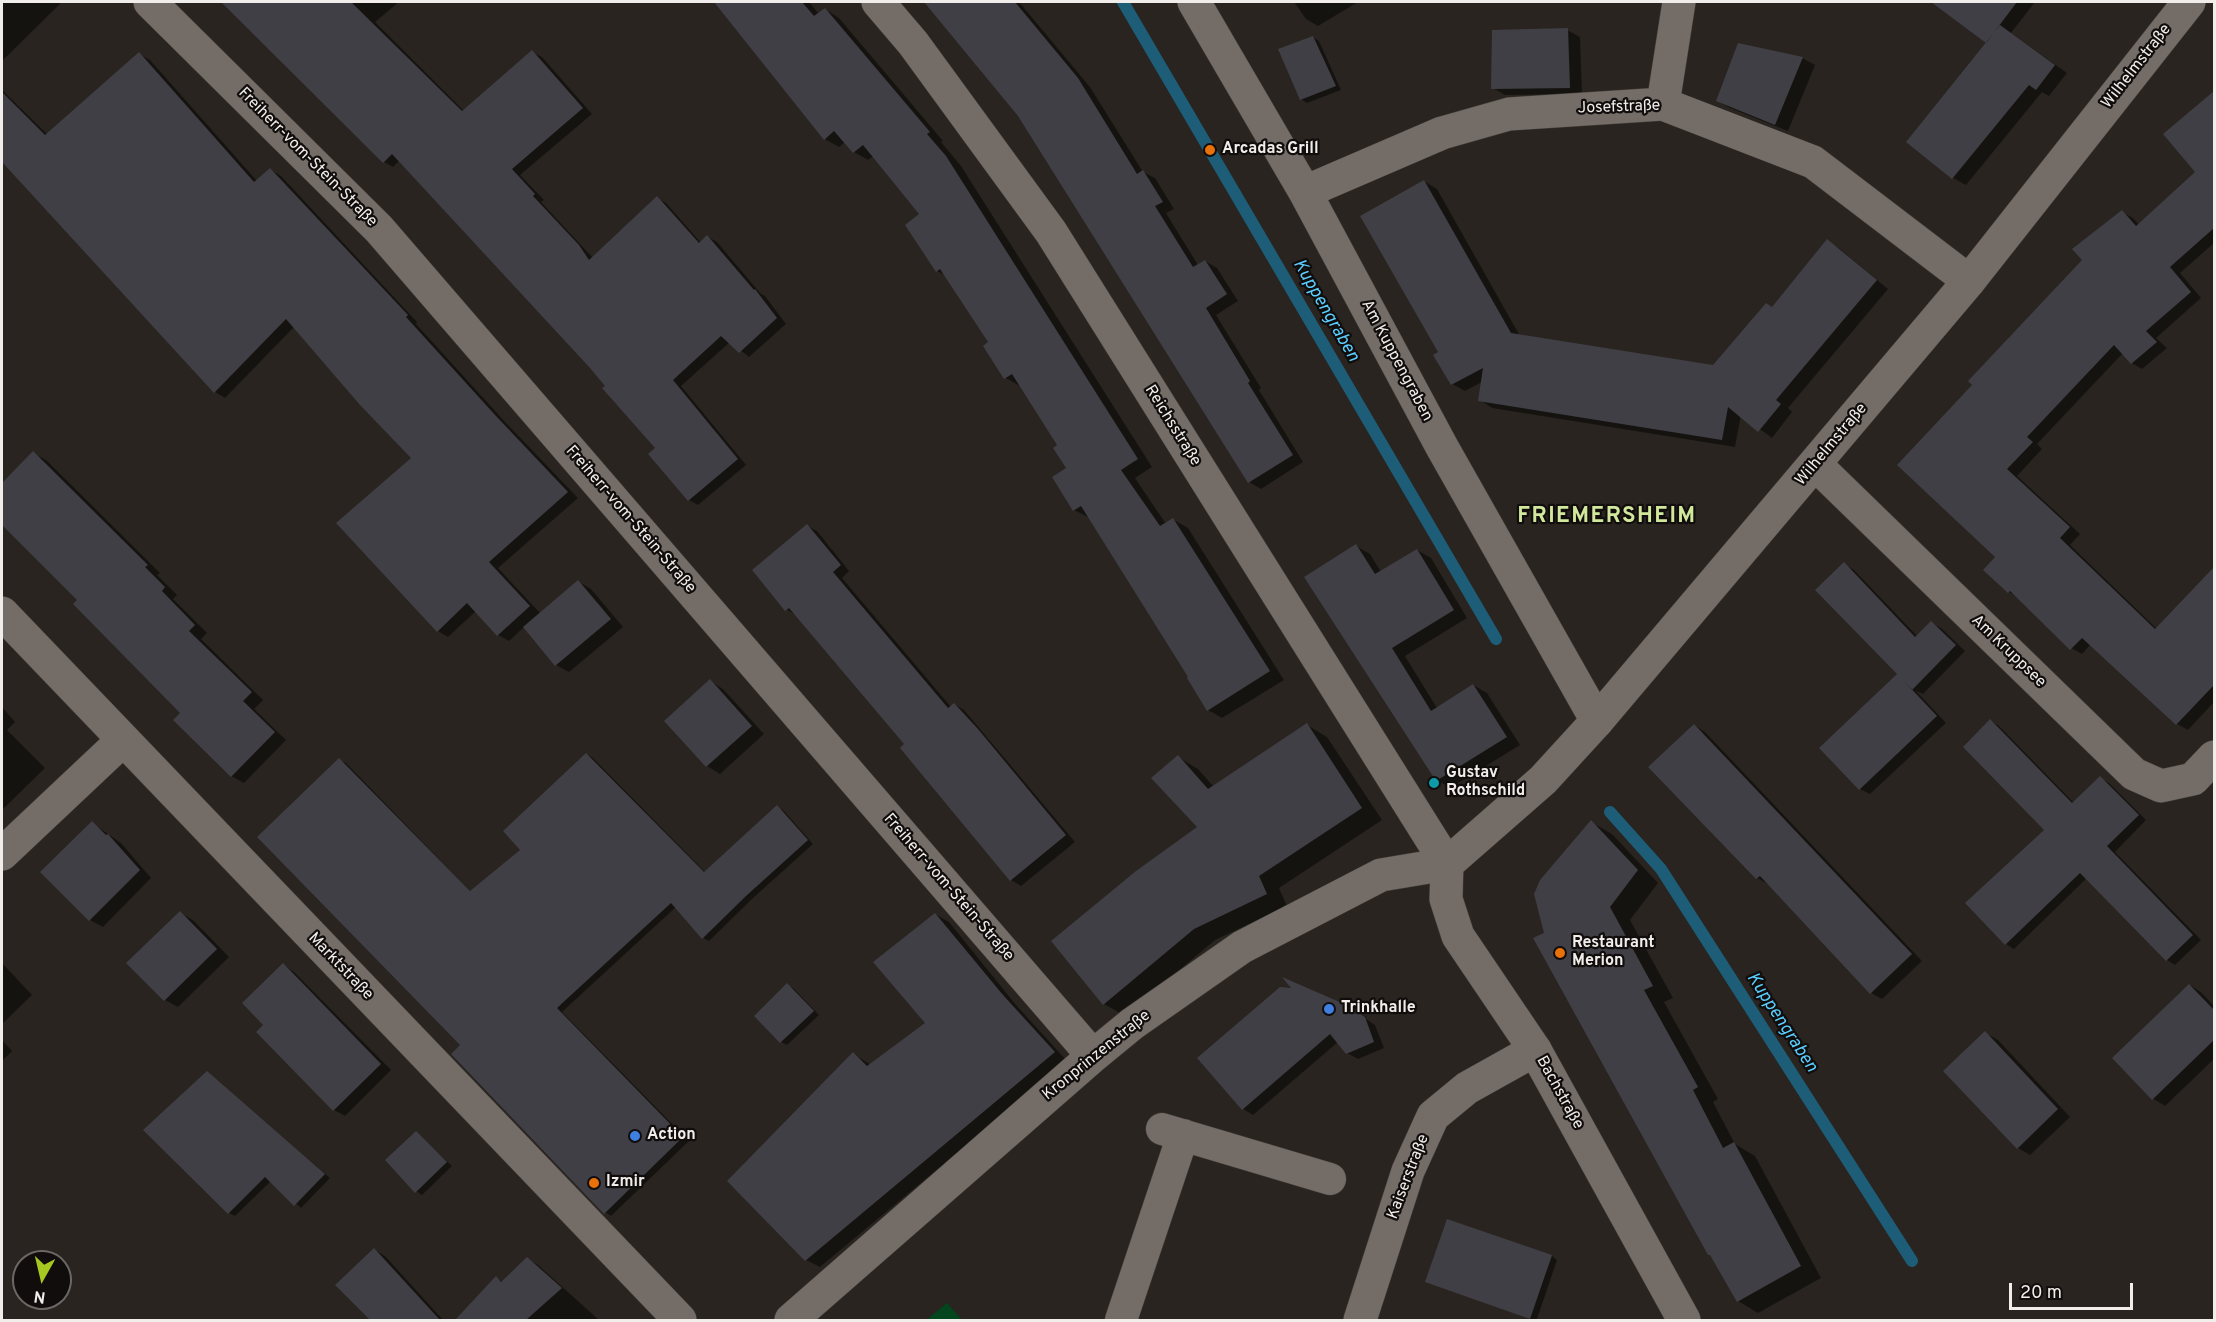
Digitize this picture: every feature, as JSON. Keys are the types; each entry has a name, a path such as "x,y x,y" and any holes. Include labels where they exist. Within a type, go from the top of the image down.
{"street":[{"name":"Freiherr-vom-Stein-Straße","path":"150,2 379,229 1093,1056"},
{"name":"Reichsstraße","path":"878,2 913,43 1051,232 1447,864"},
{"name":"Am Kuppengraben","path":"1194,2 1305,192 1442,447 1597,721"},
{"path":"1663,104 1679,2"},
{"name":"Wilhelmstraße","path":"1447,864 1543,780 1597,721 1969,282 2189,2"},
{"name":"Josefstraße","path":"1305,192 1442,133 1509,114 1663,104 1813,162 1969,282"},
{"name":"Am Kruppsee","path":"1816,465 2134,774 2161,786 2193,779 2214,757"},
{"name":"Marktstraße","path":"2,613 680,1320"},
{"path":"2,854 123,740"},
{"name":"Kronprinzenstraße","path":"791,1320 1093,1056 1132,1024 1242,947 1381,875 1447,864"},
{"name":"Bachstraße","path":"1447,864 1446,899 1458,936 1535,1050 1684,1320"},
{"name":"Kaiserstraße","path":"1360,1320 1408,1171 1433,1116 1467,1088 1535,1050"},
{"path":"1120,1320 1172,1132 1330,1179"}],"green space":[{"path":"947,1303 962,1320 926,1320"}],"building":[{"path":"221,2 351,2 462,111 532,50 583,108 512,169 535,194 533,196 579,245 589,260 657,196 699,243 707,235 755,289 777,318 739,353 721,336 673,380 738,459 688,501 648,454 655,448 602,388 605,386 590,368 392,154 383,163"},
{"path":"714,2 802,2 814,16 825,8 930,132 927,134 946,156 1138,459 1121,470 1160,526 1173,518 1270,671 1207,711 1081,506 1073,511 1052,477 1066,468 1053,448 1057,445 1012,374 1004,379 983,346 988,342 940,269 936,272 905,225 919,214 863,145 853,153 834,131 824,140"},
{"path":"924,2 1015,2 1078,78 1137,174 1143,170 1163,202 1155,206 1193,267 1205,260 1227,294 1206,308 1250,381 1248,383 1293,455 1248,483 1018,116"},
{"path":"1931,2 2017,2 1986,43"},
{"path":"2000,25 2055,65 2036,90 2029,85 1952,179 1906,142"},
{"path":"1568,28 1570,88 1491,89 1492,30"},
{"path":"1313,36 1336,86 1300,100 1278,49"},
{"path":"1738,43 1803,57 1775,125 1716,101"},
{"path":"139,52 254,182 270,168 408,315 406,317 568,492 489,562 530,606 497,636 467,603 437,632 336,523 411,458 360,405 286,319 214,393 2,162 2,92 45,135"},
{"path":"2214,91 2214,228 2170,267 2191,292 2146,331 2157,342 2131,364 2114,345 2027,437 2033,442 2007,469 2070,527 2060,538 2155,629 2214,567 2214,685 2176,725 2082,638 2070,650 2010,591 2008,593 1983,570 1995,557 1897,465 1972,385 1968,381 2082,260 2072,249 2122,210 2136,226 2195,172 2163,134"},
{"path":"1424,180 1511,333 1713,365 1766,303 1772,307 1827,239 1877,280 1776,400 1781,404 1758,432 1728,407 1722,440 1478,401 1483,368 1451,385 1433,355 1438,352 1360,216"},
{"path":"33,451 148,565 145,567 165,587 162,591 195,625 189,631 252,692 243,701 275,732 231,777 173,720 180,713 73,604 77,600 2,525 2,483"},
{"path":"807,524 841,565 833,572 948,708 954,703 978,729 1066,835 1010,881 900,748 904,744 789,608 785,611 752,570"},
{"path":"1356,544 1375,574 1417,549 1454,610 1392,648 1431,711 1473,684 1507,737 1436,781 1304,577"},
{"path":"1844,562 1915,637 1931,621 1956,645 1912,690 1937,716 1859,790 1819,748 1897,674 1815,590"},
{"path":"578,580 611,619 555,666 523,627"},
{"path":"710,679 752,726 706,767 664,721"},
{"path":"1990,719 2072,803 2100,776 2139,815 2107,846 2193,935 2166,961 2080,873 2005,945 1965,903 2044,830 1963,747"},
{"path":"1307,723 1362,808 1259,876 1267,894 1194,929 1103,1005 1051,941 1136,871 1197,827 1151,778 1178,755 1208,789"},
{"path":"1694,724 1912,954 1870,994 1760,876 1756,879 1648,767"},
{"path":"586,753 704,872 777,805 808,840 702,939 671,903 557,1008 683,1137 604,1214 451,1054 460,1045 257,837 339,758 470,891 520,850 503,831"},
{"path":"1591,820 1638,870 1610,907 1653,986 1644,990 1698,1087 1693,1090 1723,1148 1734,1142 1801,1266 1737,1302 1708,1255 1533,938 1544,933 1534,894 1540,880"},
{"path":"92,821 106,835 108,834 140,870 89,921 40,872"},
{"path":"180,911 217,949 164,1001 126,963"},
{"path":"935,913 1003,995 1055,1052 805,1261 727,1181 853,1052 867,1066 925,1023 873,962"},
{"path":"283,963 381,1064 333,1111 256,1032 263,1025 242,1003"},
{"path":"1282,977 1358,1010 1356,1011 1365,1017 1374,1042 1346,1054 1330,1034 1242,1110 1197,1058 1280,987 1291,988"},
{"path":"787,983 814,1011 780,1043 754,1016"},
{"path":"2189,984 2214,1010 2214,1040 2152,1100 2112,1058"},
{"path":"1985,1031 2058,1109 2017,1149 1943,1071"},
{"path":"207,1071 325,1174 294,1206 265,1177 228,1214 143,1130"},
{"path":"416,1131 447,1162 415,1193 385,1160"},
{"path":"1447,1219 1552,1255 1530,1319 1425,1282"},
{"path":"374,1248 440,1320 370,1320 335,1285"},
{"path":"527,1257 562,1288 526,1320 455,1320 496,1276 501,1282"}],"waterway":[{"name":"Kuppengraben","path":"1123,2 1496,639"},
{"name":"Kuppengraben","path":"1610,812 1661,869 1912,1261"}],"place":[{"name":"Arcadas Grill","path":"1210,150"},
{"name":"Gustav Rothschild","path":"1434,783"},
{"name":"Restaurant Merion","path":"1560,953"},
{"name":"Trinkhalle","path":"1329,1009"},
{"name":"Action","path":"635,1136"},
{"name":"Izmir","path":"594,1183"}],"district":[{"name":"FRIEMERSHEIM","path":"1607,518"}]}
